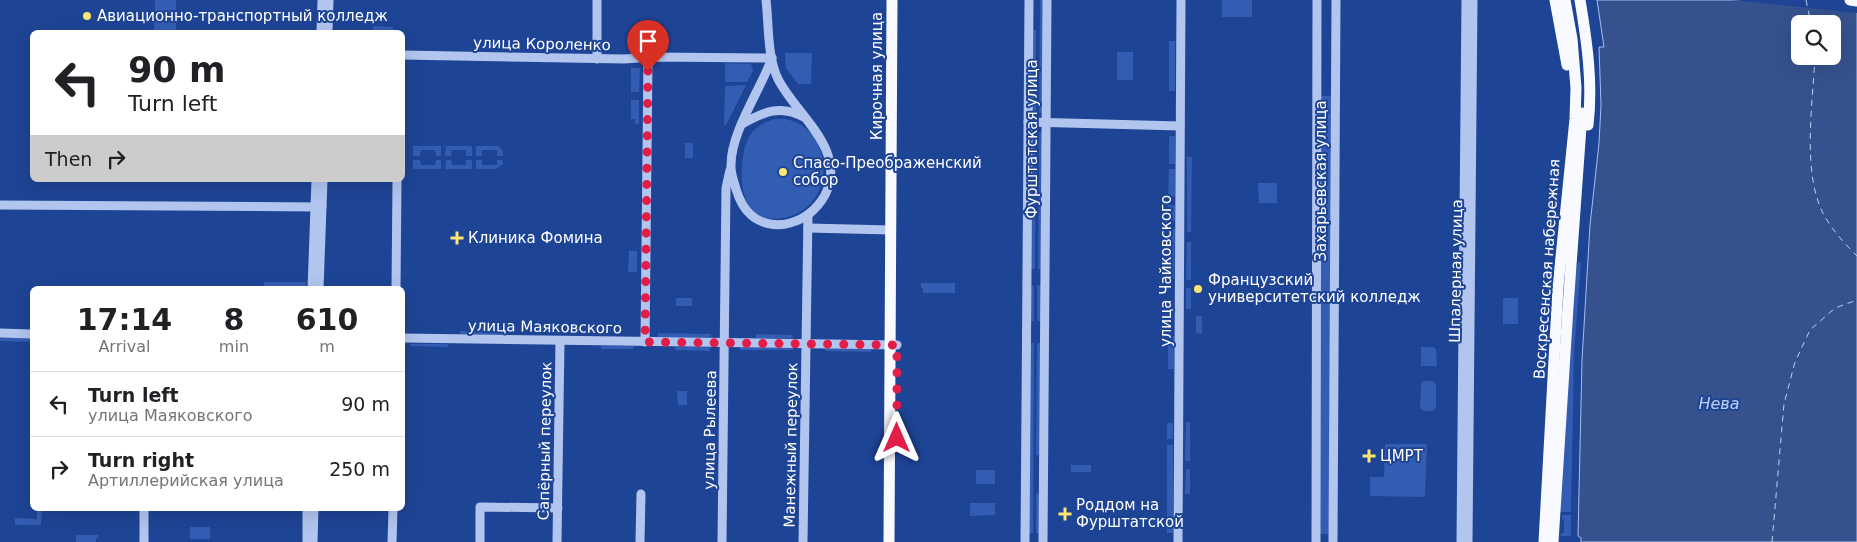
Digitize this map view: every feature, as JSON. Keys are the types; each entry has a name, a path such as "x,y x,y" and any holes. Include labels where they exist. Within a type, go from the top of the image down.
{"main road":[{"name":"Кирочная улица","path":"892,0 891,230 896,542"},
{"name":"Кирочная улица","path":"889,542 894,345 897,0"},
{"path":"1556,0 1569,80 1570,167"},
{"name":"Воскресенская набережная","path":"1544,542 1558,287 1576,88 1572,39 1565,0"},
{"name":"Воскресенская набережная","path":"1553,542 1583,87 1580,54 1571,0"},
{"path":"1578,184 1590,100 1590,74 1580,0"},
{"path":"1850,0 1857,1"}],"street":[{"path":"321,30 322,0"},
{"path":"328,30 329,0"},
{"path":"596,0 597,59"},
{"path":"766,0 772,58 778,78 824,144 830,172 826,192 821,202 808,215 790,223 780,224 770,224 756,219 744,208 737,193 731,169 733,150 742,124 772,58"},
{"name":"Фурштатская улица","path":"1025,542 1029,0"},
{"name":"Фурштатская улица","path":"1043,542 1047,0"},
{"name":"улица Чайковского","path":"1178,542 1181,0"},
{"name":"Захарьевская улица","path":"1316,542 1317,0"},
{"name":"Захарьевская улица","path":"1333,542 1336,0"},
{"name":"Шпалерная улица","path":"1461,542 1466,0"},
{"name":"Шпалерная улица","path":"1468,542 1473,0"},
{"name":"улица Короленко","path":"405,55 597,59 772,58"},
{"path":"645,342 648,58"},
{"path":"742,124 760,114 779,110 794,111 804,117"},
{"path":"1028,122 1180,126"},
{"name":"улица Рылеева","path":"722,542 726,188 731,169"},
{"path":"316,182 319,286"},
{"path":"312,286 318,207 323,182"},
{"path":"396,286 397,182"},
{"path":"1317,194 1335,194"},
{"path":"0,204 318,207"},
{"name":"Манежный переулок","path":"802,542 808,215"},
{"path":"808,228 891,230"},
{"path":"1027,277 1045,277"},
{"path":"1316,306 1334,306"},
{"path":"0,333 30,334"},
{"name":"улица Маяковского","path":"405,338 894,345"},
{"name":"Сапёрный переулок","path":"558,542 560,341"},
{"path":"1316,418 1333,418"},
{"path":"640,542 641,494"},
{"path":"480,542 480,506 558,508"},
{"path":"144,511 144,542"},
{"path":"307,511 307,542"},
{"path":"313,542 314,511"},
{"path":"392,542 393,511"}],"shaded area":[{"path":"155,0 176,0 176,30 154,30"},
{"path":"1040,0 1045,0 1044,113 1039,113"},
{"path":"1222,0 1252,0 1252,17 1222,17"},
{"path":"373,26 393,27 393,30 373,30"},
{"path":"1031,30 1036,30 1036,113 1031,113"},
{"path":"1169,41 1175,41 1175,91 1169,91"},
{"path":"1117,52 1133,52 1133,80 1117,80"},
{"path":"785,53 812,53 811,84 798,84 786,68"},
{"path":"725,63 751,64 753,71 747,82 725,82"},
{"path":"631,68 640,68 639,92 631,92"},
{"path":"746,85 726,125 724,125 725,86"},
{"path":"1320,96 1332,96 1329,534 1319,534"},
{"path":"631,100 639,100 639,124 635,124 635,119 631,119"},
{"path":"774,119 792,121 807,129 817,142 823,158 823,176 818,192 808,206 791,216 778,219 761,216 751,208 743,189 742,178 743,155 749,137 760,126"},
{"path":"1030,132 1036,132 1035,269 1031,269"},
{"path":"1039,132 1044,132 1041,269 1038,269"},
{"path":"1169,136 1175,136 1175,164 1169,164"},
{"path":"685,143 693,143 693,158 685,158"},
{"path":"413,146 441,146 441,156 436,156 435,150 421,150 420,156 413,156"},
{"path":"446,146 472,146 472,156 466,156 466,150 452,150 451,156 445,156"},
{"path":"476,146 498,146 503,151 503,156 497,156 497,150 482,150 482,156 476,156"},
{"path":"1187,157 1192,157 1191,232 1187,232"},
{"path":"413,160 420,160 421,165 435,165 436,160 441,160 441,169 413,169"},
{"path":"446,160 451,160 452,165 466,165 466,160 472,160 472,169 445,169"},
{"path":"476,160 482,160 482,165 497,165 497,160 502,160 503,164 495,169 476,169"},
{"path":"1169,169 1175,169 1175,197 1168,197"},
{"path":"1258,183 1277,183 1277,203 1259,203"},
{"path":"1168,205 1175,205 1175,221 1168,222"},
{"path":"1168,229 1175,229 1174,279 1168,279"},
{"path":"1187,242 1191,242 1191,280 1186,280"},
{"path":"629,251 637,251 637,271 635,272 628,272"},
{"path":"1578,262 1581,263 1574,353 1571,512 1559,512 1572,296"},
{"path":"264,282 306,282 306,286 264,286"},
{"path":"921,283 955,283 955,293 923,293"},
{"path":"1034,285 1034,321 1029,321 1031,286"},
{"path":"1037,285 1042,286 1042,321 1037,321"},
{"path":"1186,288 1191,288 1191,309 1186,309"},
{"path":"676,298 692,298 692,306 676,306"},
{"path":"1503,298 1518,298 1518,324 1503,324"},
{"path":"1167,303 1173,303 1173,321 1167,321"},
{"path":"1196,316 1202,316 1202,334 1196,333"},
{"path":"460,331 505,332 505,335 460,334"},
{"path":"658,333 711,334 711,337 658,337"},
{"path":"756,334 793,335 793,338 756,338"},
{"path":"1168,336 1174,336 1174,369 1168,369"},
{"path":"0,338 30,338 30,342 0,341"},
{"path":"1029,343 1034,343 1033,533 1027,533"},
{"path":"1037,343 1042,343 1041,454 1036,456"},
{"path":"410,344 448,344 448,347 410,346"},
{"path":"601,346 634,346 633,349 601,349"},
{"path":"675,347 710,347 710,351 675,350"},
{"path":"740,347 793,348 793,350 740,350"},
{"path":"1421,347 1433,347 1436,349 1437,366 1421,366"},
{"path":"825,348 871,349 871,352 825,351"},
{"path":"1424,381 1433,381 1436,384 1436,408 1433,411 1424,411 1420,408 1421,384"},
{"path":"677,391 687,391 687,405 678,405"},
{"path":"1186,422 1190,422 1190,461 1185,461"},
{"path":"1167,423 1173,423 1173,439 1167,439"},
{"path":"1385,444 1427,444 1425,497 1370,496 1370,477 1384,477"},
{"path":"1167,445 1173,445 1173,533 1167,533"},
{"path":"1071,465 1091,465 1091,472 1071,472"},
{"path":"1186,469 1190,469 1190,494 1185,494"},
{"path":"976,470 995,470 995,484 976,484"},
{"path":"1036,493 1041,495 1041,533 1036,533"},
{"path":"970,503 995,503 995,515 970,516"},
{"path":"37,511 42,511 41,525 15,525 15,518 37,519"},
{"path":"1562,515 1571,515 1571,536 1561,536 1561,533 1564,533"},
{"path":"190,527 210,527 210,539 190,539"},
{"path":"76,535 98,535 98,538 96,538 96,542 76,542"}],"water":[{"name":"Нева","path":"1597,0 1857,0 1857,542 1581,542 1581,538 1578,536 1582,360 1590,225 1599,143 1601,105 1599,47 1604,47"}],"pier":[{"path":"1732,0 1857,0 1857,13"}],"ferry route":[{"path":"1806,0 1809,15"},
{"path":"1814,65 1810,138 1813,181 1825,217 1840,238 1857,256"},
{"path":"1772,542 1784,404 1795,362 1810,330 1835,308 1857,300"}],"place":[{"name":"Авиационно-транспортный колледж","path":"87,16"},
{"name":"Спасо-Преображенский собор","path":"783,172"},
{"name":"Клиника Фомина","path":"457,238"},
{"name":"Французский университетский колледж","path":"1198,289"},
{"name":"ЦМРТ","path":"1369,456"},
{"name":"Роддом на Фурштатской","path":"1065,514"}],"route":[{"path":"648,71 645,342 897,345 897,438"}]}
